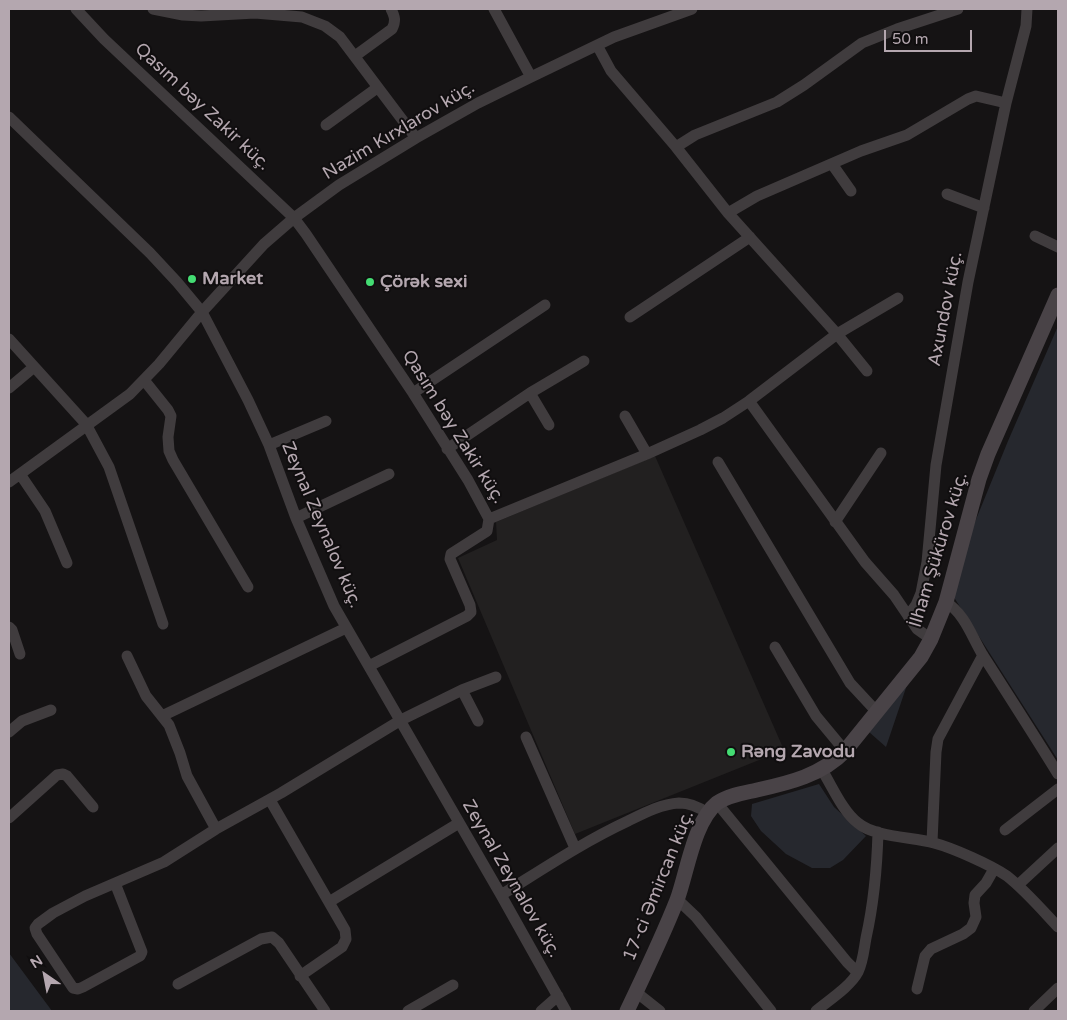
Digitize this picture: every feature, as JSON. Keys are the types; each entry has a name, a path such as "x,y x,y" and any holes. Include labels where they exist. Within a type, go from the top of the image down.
{"street":[{"name":"Qasım bəy Zakir küç.","path":"76,9 111,46 294,218 413,393 468,480 489,519 647,454 723,418 749,401 837,334 898,298"},
{"path":"153,9 183,15 201,16 254,11 302,17 325,26 340,37 416,138"},
{"path":"355,56 392,29 395,24 391,9"},
{"path":"494,9 531,77"},
{"name":"Nazim Kırxlarov küç.","path":"9,482 86,424 130,394 264,244 294,218 339,185 416,138 531,77 597,45 692,9"},
{"path":"676,148 695,135 778,102 862,43 897,29 958,9"},
{"name":"Axundov küç.","path":"908,616 916,605 921,593 927,562 936,465 968,282 1006,103 1026,26 1027,9"},
{"path":"597,45 611,72 728,213 837,334 867,371"},
{"path":"326,125 377,88"},
{"path":"728,213 757,196 861,151 907,135 968,99 976,96 1006,103"},
{"name":"Zeynal Zeynalov küç.","path":"9,117 150,253 202,312 269,445 296,518 327,592 566,1011"},
{"path":"832,164 851,191"},
{"path":"947,194 984,208"},
{"path":"1035,236 1058,247"},
{"path":"630,317 750,238"},
{"name":"İlham Şükürov küç.","path":"712,808 740,794 797,780 830,765 846,751 921,657 931,639 946,602 979,479 988,454 1058,295"},
{"path":"413,393 545,305"},
{"path":"9,339 86,424 109,467 163,624"},
{"path":"447,449 530,393 584,361"},
{"path":"9,388 34,367"},
{"path":"144,380 171,416 168,437 172,460 248,587"},
{"path":"530,393 550,425"},
{"path":"749,401 865,562 894,594 917,629 931,639"},
{"path":"625,416 647,454"},
{"path":"269,445 326,421"},
{"path":"835,522 881,453"},
{"path":"718,462 850,683 876,711"},
{"path":"20,474 45,511 67,563"},
{"path":"296,518 389,474"},
{"path":"369,666 467,616 471,612 470,605 450,559 451,554 487,531 489,519"},
{"path":"946,602 963,618 983,655 1058,774"},
{"path":"9,627 12,630 20,654"},
{"path":"162,716 346,628"},
{"path":"775,647 816,716 846,751"},
{"path":"932,842 938,739 983,655"},
{"path":"127,656 146,696 169,725 187,776 216,829"},
{"path":"115,883 142,952 140,956 83,987 73,988 37,934 35,928 38,924 53,913 85,896 115,883 164,862 216,829 270,800 401,720 462,690 496,677"},
{"path":"462,690 478,721"},
{"path":"9,732 22,721 51,710"},
{"path":"526,737 575,848"},
{"path":"822,770 853,819 864,828 946,846 994,869 1018,885 1058,927"},
{"path":"9,818 57,775 63,774 67,776 93,807"},
{"path":"1005,830 1058,789"},
{"path":"270,800 345,930 346,939 342,947 300,976"},
{"path":"501,895 575,848 663,806 679,803 690,804 699,808 712,808 857,972"},
{"name":"17-ci Əmircan küç.","path":"626,1011 677,899 697,834 712,808"},
{"path":"329,902 459,822"},
{"path":"816,1011 847,985 857,972 862,959 877,872 878,832"},
{"path":"1018,885 1058,848"},
{"path":"917,989 925,956 931,949 963,934 971,928 976,917 975,895 986,883 994,869"},
{"path":"677,899 696,917 771,1011"},
{"path":"178,984 261,940 272,937 279,943 325,1011"},
{"path":"408,1011 453,985"},
{"path":"1034,1011 1058,988"},
{"path":"636,992 660,1011"},
{"path":"541,1011 558,996"}],"shaded area":[{"path":"1058,326 1058,760 948,588 1008,441"},
{"name":"Rəng Zavodu","path":"655,456 784,750 575,834 458,558 497,540 496,522"},
{"path":"909,679 886,747 869,732"},
{"path":"819,784 834,807 866,836 843,860 830,868 812,868 786,854 761,831 751,816 752,804"},
{"path":"9,953 52,1011 9,1011"}],"place":[{"name":"Market","path":"192,279"},
{"name":"Çörək sexi","path":"370,282"},
{"name":"Rəng Zavodu","path":"731,752"}]}
